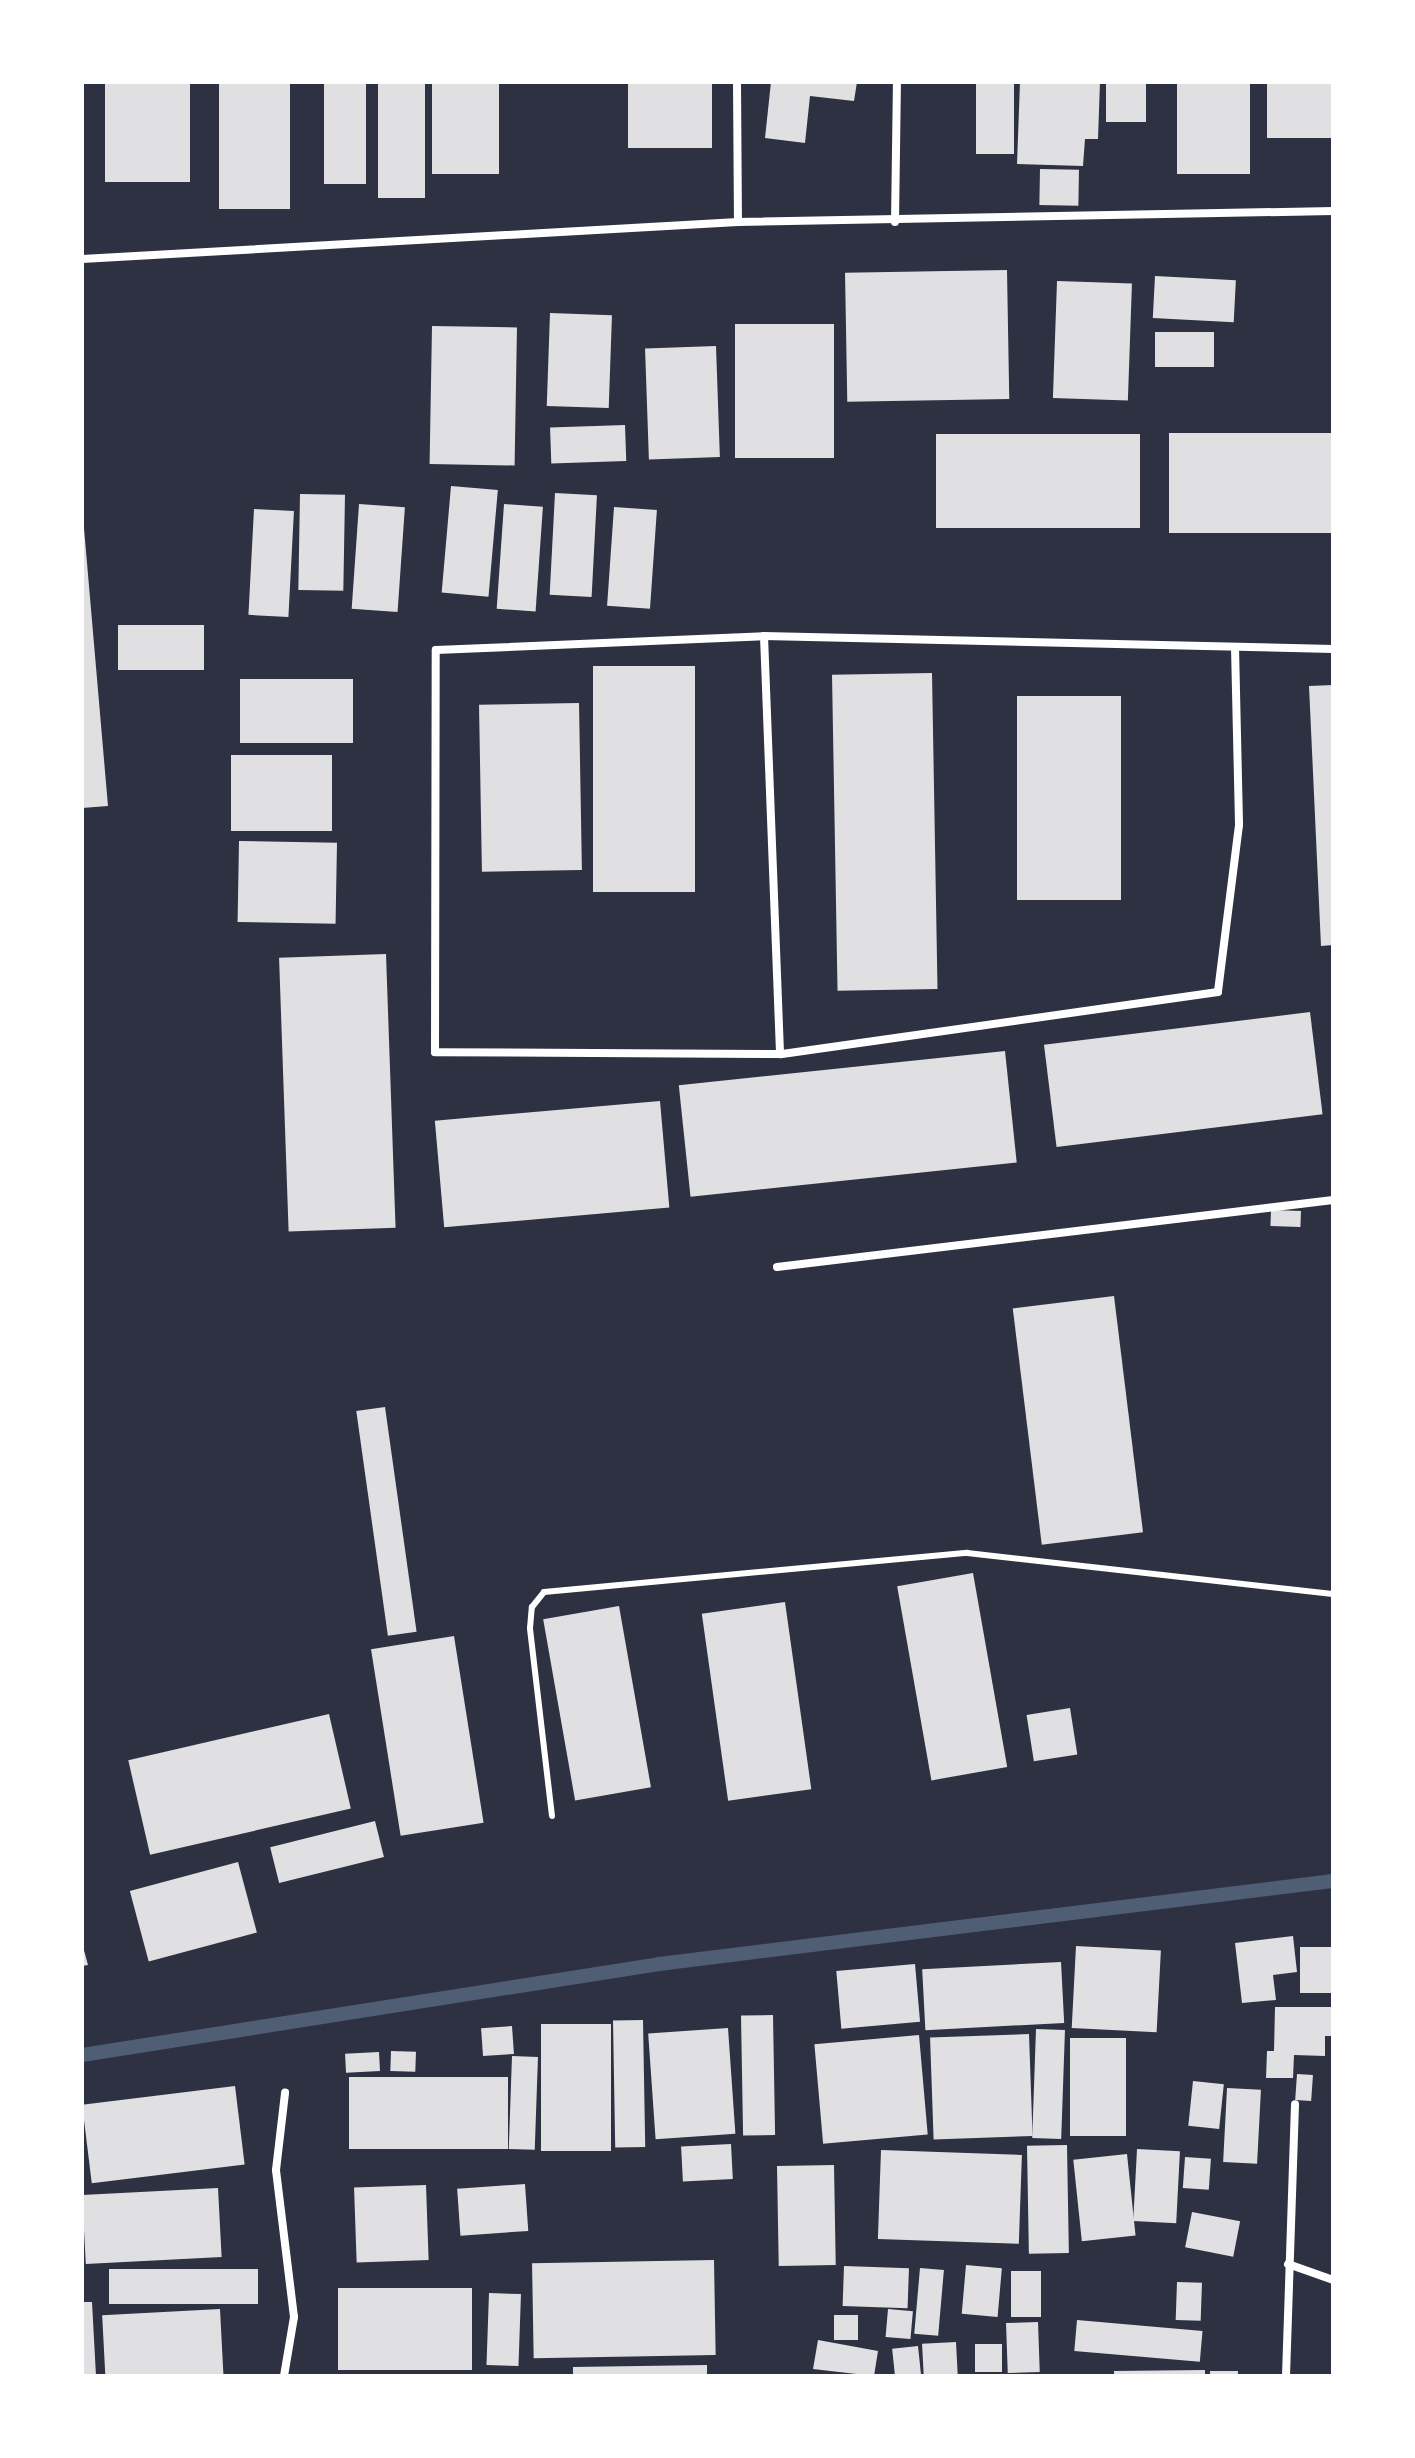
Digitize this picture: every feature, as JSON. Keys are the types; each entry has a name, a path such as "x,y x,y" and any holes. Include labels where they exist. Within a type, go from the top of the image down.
{"street":[{"path":"737,82 738,222"},
{"path":"895,222 897,82"},
{"path":"82,259 738,222 895,222 1333,211"},
{"path":"1235,647 1239,825 1218,992 780,1054 435,1052 436,650 764,636 1333,649"},
{"path":"764,636 780,1054"},
{"path":"777,1267 1333,1200"},
{"path":"284,2376 294,2317 276,2170 285,2093"},
{"path":"1286,2376 1295,2104"},
{"path":"1288,2264 1333,2280"}],"lane":[{"path":"552,1816 530,1628 532,1607 544,1592 967,1553 1333,1594"}],"building":[{"path":"105,82 190,82 190,182 105,182"},
{"path":"219,82 290,82 290,209 219,209"},
{"path":"324,82 366,82 366,184 324,184"},
{"path":"378,82 425,82 425,198 378,198"},
{"path":"432,82 499,82 499,174 432,174"},
{"path":"628,82 712,82 712,148 628,148"},
{"path":"771,82 857,82 854,101 810,96 805,143 765,138"},
{"path":"976,82 1014,82 1014,154 976,154"},
{"path":"1020,82 1100,82 1098,139 1085,139 1083,166 1017,164"},
{"path":"1106,82 1146,82 1146,122 1106,122"},
{"path":"1177,82 1250,82 1250,174 1177,174"},
{"path":"1267,82 1333,82 1333,138 1267,138"},
{"path":"1040,169 1079,170 1078,206 1039,205"},
{"path":"1007,270 1009,399 847,402 845,273"},
{"path":"1155,276 1236,280 1234,322 1153,318"},
{"path":"1057,281 1132,284 1128,401 1053,398"},
{"path":"550,313 612,315 609,408 547,406"},
{"path":"735,324 834,324 834,458 735,458"},
{"path":"432,326 517,327 515,465 430,464"},
{"path":"1155,332 1214,332 1214,367 1155,367"},
{"path":"716,346 720,457 649,459 645,348"},
{"path":"625,425 626,461 551,464 550,428"},
{"path":"1169,433 1333,433 1333,533 1169,533"},
{"path":"936,434 1140,434 1140,528 936,528"},
{"path":"451,486 498,490 488,597 442,593"},
{"path":"555,493 597,495 592,597 550,595"},
{"path":"300,494 345,495 343,591 298,590"},
{"path":"359,504 405,507 398,612 352,609"},
{"path":"504,504 543,507 536,611 497,609"},
{"path":"82,505 108,806 82,808"},
{"path":"614,507 657,510 650,609 607,606"},
{"path":"254,509 294,511 288,617 248,615"},
{"path":"118,625 204,625 204,670 118,670"},
{"path":"593,666 695,666 695,892 593,892"},
{"path":"932,673 938,989 838,991 832,675"},
{"path":"240,679 353,679 353,743 240,743"},
{"path":"1333,685 1333,945 1321,946 1309,686"},
{"path":"1017,696 1121,696 1121,900 1017,900"},
{"path":"579,703 582,870 482,872 479,705"},
{"path":"231,755 332,755 332,831 231,831"},
{"path":"239,841 337,843 336,924 238,922"},
{"path":"386,954 396,1228 289,1232 279,958"},
{"path":"1310,1012 1323,1114 1057,1147 1044,1045"},
{"path":"1005,1051 1017,1162 691,1197 679,1085"},
{"path":"660,1101 669,1208 444,1227 435,1121"},
{"path":"1271,1210 1301,1211 1300,1227 1270,1226"},
{"path":"1114,1296 1143,1532 1042,1545 1013,1308"},
{"path":"385,1407 417,1632 388,1636 356,1411"},
{"path":"973,1573 1007,1767 931,1780 897,1586"},
{"path":"785,1602 811,1789 728,1801 702,1614"},
{"path":"619,1606 651,1787 575,1801 543,1619"},
{"path":"454,1636 484,1823 401,1836 371,1649"},
{"path":"1070,1708 1077,1754 1034,1761 1027,1715"},
{"path":"329,1714 351,1809 150,1855 128,1760"},
{"path":"375,1821 384,1857 279,1883 270,1847"},
{"path":"238,1862 257,1933 149,1962 130,1891"},
{"path":"1293,1936 1297,1972 1273,1975 1276,2000 1242,2003 1235,1943"},
{"path":"82,1943 88,1965 82,1966"},
{"path":"1076,1946 1161,1950 1157,2032 1072,2028"},
{"path":"1300,1947 1333,1947 1333,1993 1300,1993"},
{"path":"1061,1962 1064,2023 925,2030 922,1969"},
{"path":"915,1964 920,2022 841,2029 836,1971"},
{"path":"1275,2007 1333,2007 1333,2036 1325,2036 1325,2056 1294,2055 1293,2078 1266,2078 1267,2051 1274,2051"},
{"path":"773,2015 775,2135 743,2136 741,2016"},
{"path":"643,2020 645,2147 615,2148 613,2021"},
{"path":"541,2024 611,2024 611,2151 541,2151"},
{"path":"512,2026 514,2054 483,2056 481,2028"},
{"path":"728,2028 735,2134 656,2139 648,2034"},
{"path":"1036,2029 1065,2030 1061,2139 1032,2138"},
{"path":"1029,2034 1033,2136 934,2139 930,2037"},
{"path":"919,2035 928,2135 823,2144 814,2044"},
{"path":"1070,2038 1126,2038 1126,2136 1070,2136"},
{"path":"391,2051 416,2052 415,2072 390,2071"},
{"path":"379,2052 380,2071 346,2073 345,2054"},
{"path":"512,2056 538,2057 535,2150 509,2149"},
{"path":"1297,2074 1313,2075 1311,2101 1295,2100"},
{"path":"349,2077 508,2077 508,2149 349,2149"},
{"path":"1193,2081 1224,2084 1219,2129 1188,2126"},
{"path":"235,2086 245,2164 92,2183 82,2105"},
{"path":"1227,2088 1261,2090 1257,2164 1223,2162"},
{"path":"731,2144 733,2179 683,2182 681,2147"},
{"path":"1067,2145 1069,2253 1029,2254 1027,2146"},
{"path":"1137,2149 1180,2151 1176,2223 1133,2221"},
{"path":"881,2150 1022,2155 1019,2244 878,2239"},
{"path":"1127,2154 1136,2236 1082,2241 1073,2160"},
{"path":"1185,2157 1211,2159 1209,2190 1183,2188"},
{"path":"834,2165 836,2265 779,2266 777,2166"},
{"path":"525,2184 528,2231 460,2236 457,2189"},
{"path":"426,2185 429,2260 357,2262 354,2188"},
{"path":"218,2188 222,2257 86,2264 82,2195"},
{"path":"1192,2212 1240,2221 1233,2257 1185,2247"},
{"path":"714,2260 716,2355 534,2358 532,2263"},
{"path":"966,2265 1002,2268 998,2317 962,2314"},
{"path":"844,2266 909,2268 908,2308 843,2306"},
{"path":"920,2268 944,2270 938,2336 914,2334"},
{"path":"109,2269 258,2269 258,2304 109,2304"},
{"path":"1011,2271 1041,2271 1041,2317 1011,2317"},
{"path":"1177,2282 1202,2283 1201,2321 1176,2320"},
{"path":"338,2288 472,2288 472,2370 338,2370"},
{"path":"489,2293 521,2294 518,2366 486,2365"},
{"path":"82,2302 92,2302 96,2376 82,2376"},
{"path":"220,2309 224,2376 105,2376 102,2315"},
{"path":"888,2309 913,2311 910,2339 886,2337"},
{"path":"834,2315 858,2315 858,2340 834,2340"},
{"path":"1077,2320 1203,2331 1200,2362 1074,2351"},
{"path":"1038,2322 1040,2372 1008,2373 1006,2323"},
{"path":"818,2340 878,2351 874,2376 813,2369"},
{"path":"956,2342 958,2376 924,2376 922,2344"},
{"path":"975,2344 1002,2344 1002,2372 975,2372"},
{"path":"918,2346 921,2376 895,2376 892,2349"},
{"path":"707,2365 707,2376 573,2376 573,2367"},
{"path":"1205,2370 1205,2376 1114,2376 1114,2371"},
{"path":"1210,2371 1238,2371 1238,2376 1210,2376"}],"waterway":[{"path":"82,2055 659,1964 1333,1881"}]}
